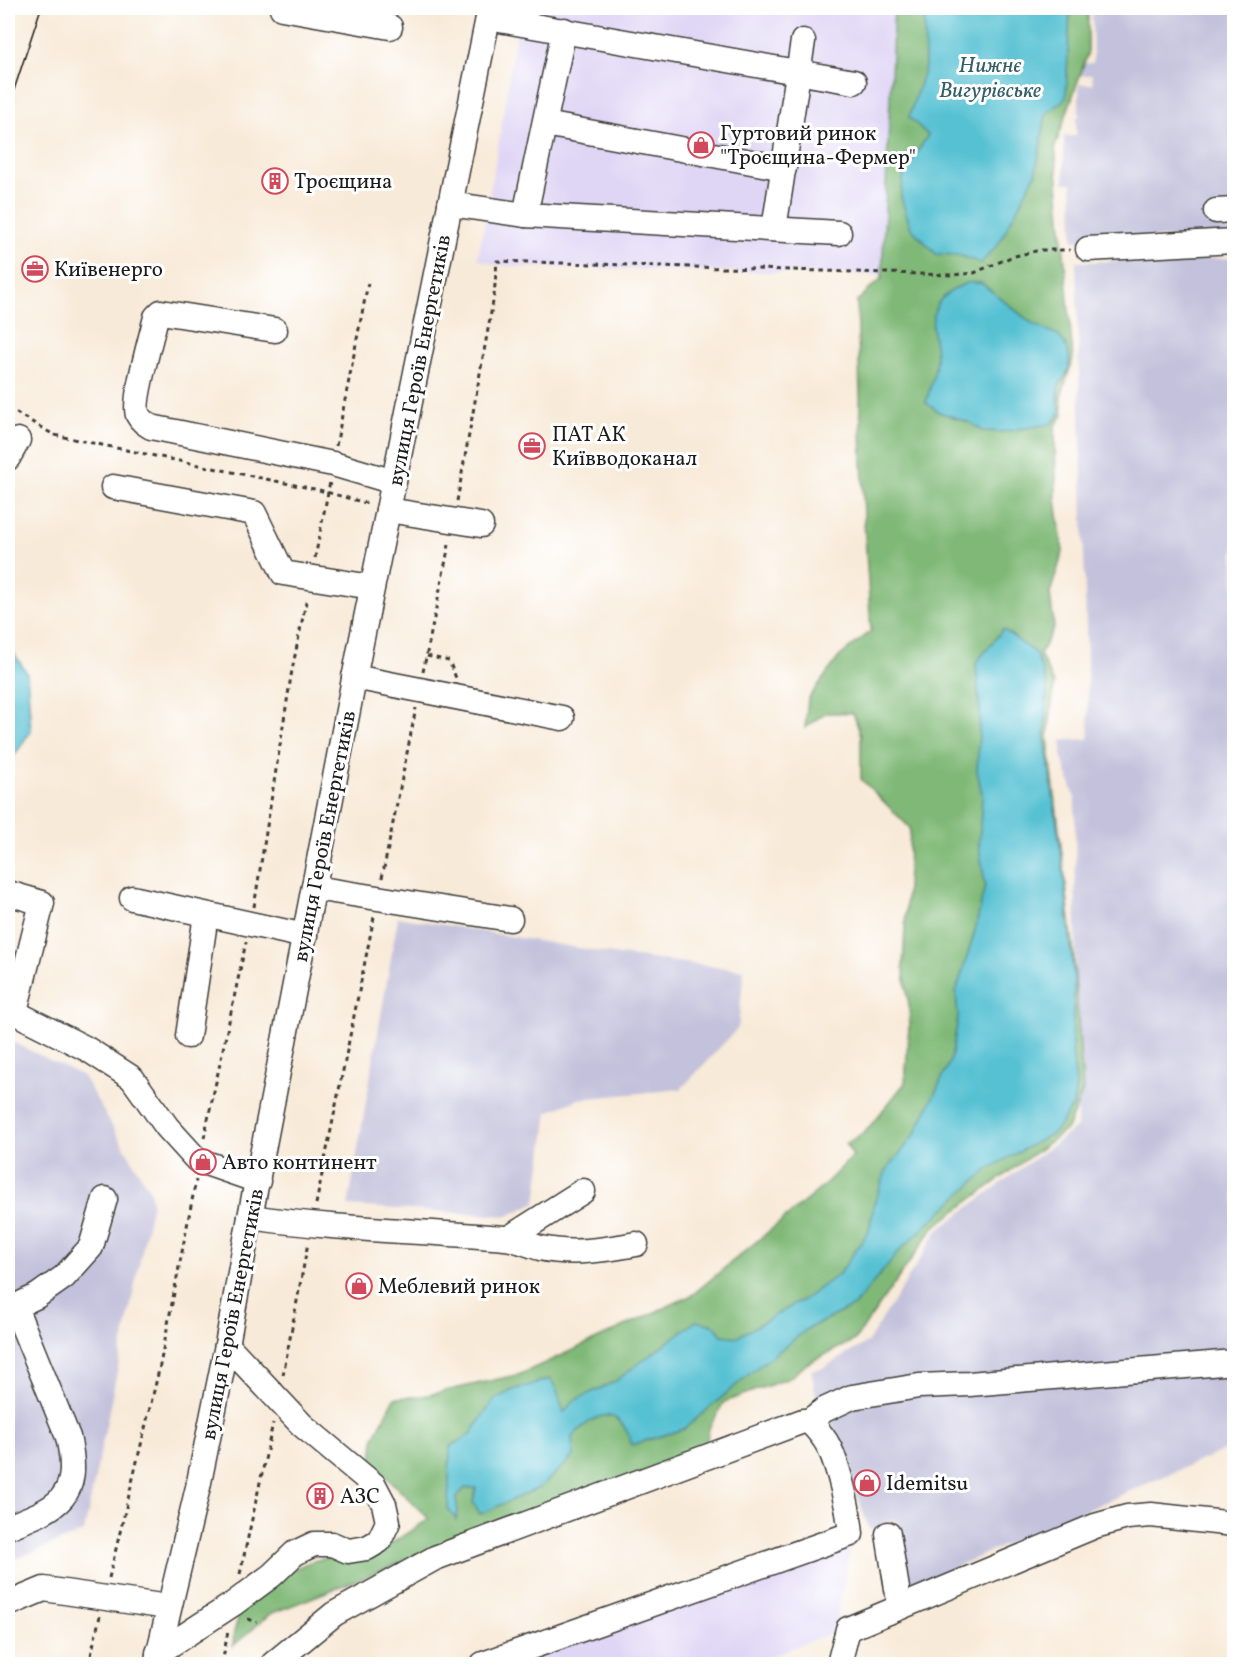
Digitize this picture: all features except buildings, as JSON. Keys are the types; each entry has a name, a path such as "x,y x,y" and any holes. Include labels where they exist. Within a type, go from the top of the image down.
{"street":[{"path":"282,8 328,11 390,27"},
{"path":"489,13 564,30 854,82"},
{"name":"вулиця Героїв Енергетиків","path":"157,1659 198,1487 227,1346 249,1217 258,1181 354,677 489,13"},
{"path":"525,215 564,30"},
{"path":"774,229 803,41"},
{"path":"545,124 783,168"},
{"path":"450,204 525,215 839,233"},
{"path":"1088,249 1234,241"},
{"path":"275,330 161,312 156,318 137,397 137,414 144,423 152,427 333,464 394,482"},
{"path":"112,487 254,513 283,573 372,587"},
{"path":"388,510 481,525"},
{"path":"354,677 562,718"},
{"path":"314,888 510,919"},
{"path":"8,893 42,903 11,1010 87,1049 132,1078 167,1127 199,1161 258,1181"},
{"path":"132,898 305,936"},
{"path":"188,1036 206,915"},
{"path":"509,1238 583,1191"},
{"path":"8,1527 46,1512 60,1501 72,1483 73,1459 68,1437 11,1308 37,1296 64,1277 91,1247 105,1199"},
{"path":"249,1217 312,1226 509,1238 542,1248 560,1250 602,1251 636,1244"},
{"path":"157,1659 272,1575 295,1553 314,1544 332,1544 348,1551 367,1548 379,1541 387,1522 384,1504 374,1485 302,1425 227,1346"},
{"path":"809,1421 824,1410 852,1397 919,1386 969,1384 1234,1362"},
{"path":"273,1665 334,1614 435,1558 803,1420 809,1421 821,1434 830,1448 849,1514 851,1534 483,1665"},
{"path":"839,1665 848,1629 1095,1526 1127,1517 1151,1515 1234,1524"},
{"path":"888,1534 900,1607"},
{"path":"8,1604 44,1590 168,1607"}],"path":[{"path":"222,1665 233,1604 279,1399 454,521 494,296 497,261 952,275 974,273 1011,257 1040,250 1088,249"},
{"path":"89,1665 159,1370 199,1161 260,879 292,670 368,283"},
{"path":"8,408 54,435 328,493 388,510"},
{"path":"426,656 449,661 465,699"}],"shaded area":[{"name":"Гуртовий ринок \"Троєщина-Фермер\"","path":"520,8 909,8 883,275 516,267 492,264 478,259"},
{"path":"1092,8 1234,8 1234,235 1073,241 1072,183 1064,183 1064,136 1076,136 1076,117 1079,117 1079,84 1093,84 1092,75 1075,75 1075,64 1093,63"},
{"path":"1234,258 1234,1446 941,1573 925,1584 925,1590 904,1591 898,1521 890,1521 869,1530 830,1417 817,1400 811,1370 823,1368 868,1342 938,1230 1077,1127 1075,798 1062,758 1062,740 1089,739 1076,262"},
{"path":"398,917 619,955 744,970 738,1028 681,1089 579,1099 548,1112 536,1202 508,1216 348,1206"},
{"path":"8,1040 83,1076 150,1191 152,1202 84,1532 8,1562"},
{"path":"851,1545 834,1632 749,1664 489,1664"}],"green space":[{"path":"894,8 1088,8 1088,52 1055,147 1073,359 1061,397 1063,415 1055,426 1056,499 1063,552 1050,593 1054,627 1040,654 1054,684 1048,738 1073,944 1083,1091 1067,1129 934,1227 855,1340 808,1363 789,1378 724,1402 709,1428 705,1451 482,1531 270,1614 233,1646 234,1632 241,1608 280,1575 312,1561 386,1547 429,1519 372,1463 374,1437 395,1398 423,1396 521,1374 692,1295 820,1189 853,1156 846,1144 866,1131 905,1083 910,1012 903,967 910,828 861,779 861,736 853,713 825,713 805,728 808,699 839,657 871,631 864,520 857,301 882,278"}],"water":[{"name":"Нижнє Вигурівське","path":"924,8 1070,8 1066,98 1046,114 1035,175 998,245 981,263 958,255 936,254 911,228 901,197 904,173 928,135 909,117 925,67"},
{"path":"967,283 981,283 1033,324 1058,335 1065,344 1069,355 1069,369 1058,387 1061,412 1051,424 1001,432 983,431 971,423 939,412 926,403 936,361 933,315 945,296"},
{"path":"1003,629 1036,654 1047,685 1045,737 1064,874 1074,979 1072,1050 1076,1085 1073,1106 1055,1132 990,1168 958,1196 900,1250 854,1306 809,1328 759,1366 684,1429 632,1445 621,1423 607,1416 599,1417 581,1428 572,1437 574,1456 539,1488 480,1514 473,1502 476,1488 465,1488 456,1498 458,1511 456,1520 448,1508 450,1447 472,1433 495,1399 513,1390 550,1379 556,1388 564,1413 573,1401 614,1382 696,1321 714,1325 722,1335 737,1337 806,1298 840,1273 869,1231 874,1204 886,1171 916,1133 951,1059 958,1018 956,992 975,931 985,885 979,846 982,794 977,771 980,714 976,663"},
{"path":"8,649 11,649 27,673 31,731 8,765"}],"tram line":[{"path":"8,108 41,8"}],"place":[{"name":"Гуртовий ринок \"Троєщина-Фермер\"","path":"701,145"},
{"name":"Троєщина","path":"275,181"},
{"name":"Київенерго","path":"35,269"},
{"name":"ПАТ АК Київводоканал","path":"532,446"},
{"name":"Авто континент","path":"203,1162"},
{"name":"Меблевий ринок","path":"359,1286"},
{"name":"Idemitsu","path":"867,1483"},
{"name":"АЗС","path":"320,1496"}]}
